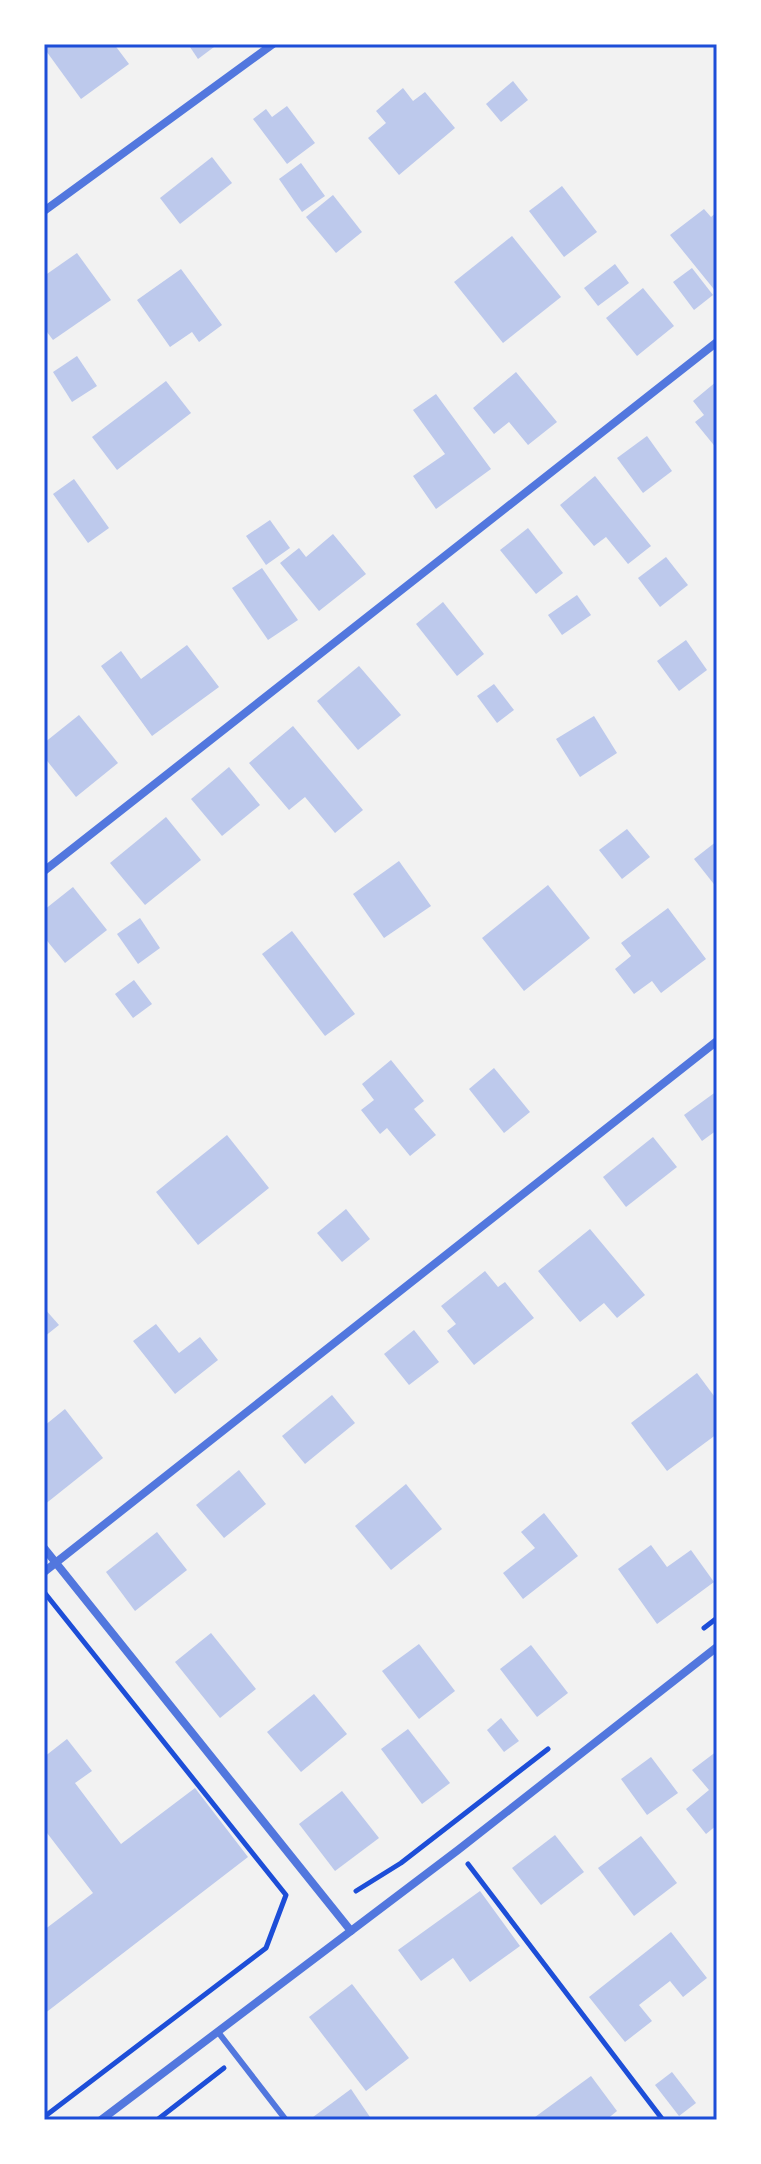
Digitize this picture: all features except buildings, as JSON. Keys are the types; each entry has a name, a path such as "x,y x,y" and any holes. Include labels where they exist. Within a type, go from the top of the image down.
{"street":[{"path":"44,211 273,44"},
{"path":"44,871 717,342"},
{"path":"44,1572 717,1041"},
{"path":"44,1548 351,1931"},
{"path":"101,2120 458,1850 717,1647"}],"lane":[{"path":"218,2032 286,2120"}],"path":[{"path":"44,1592 286,1895 266,1948 44,2117"},
{"path":"704,1628 717,1618"},
{"path":"356,1891 401,1863 553,1746"},
{"path":"458,1850 663,2120"},
{"path":"157,2120 238,2058"}]}
